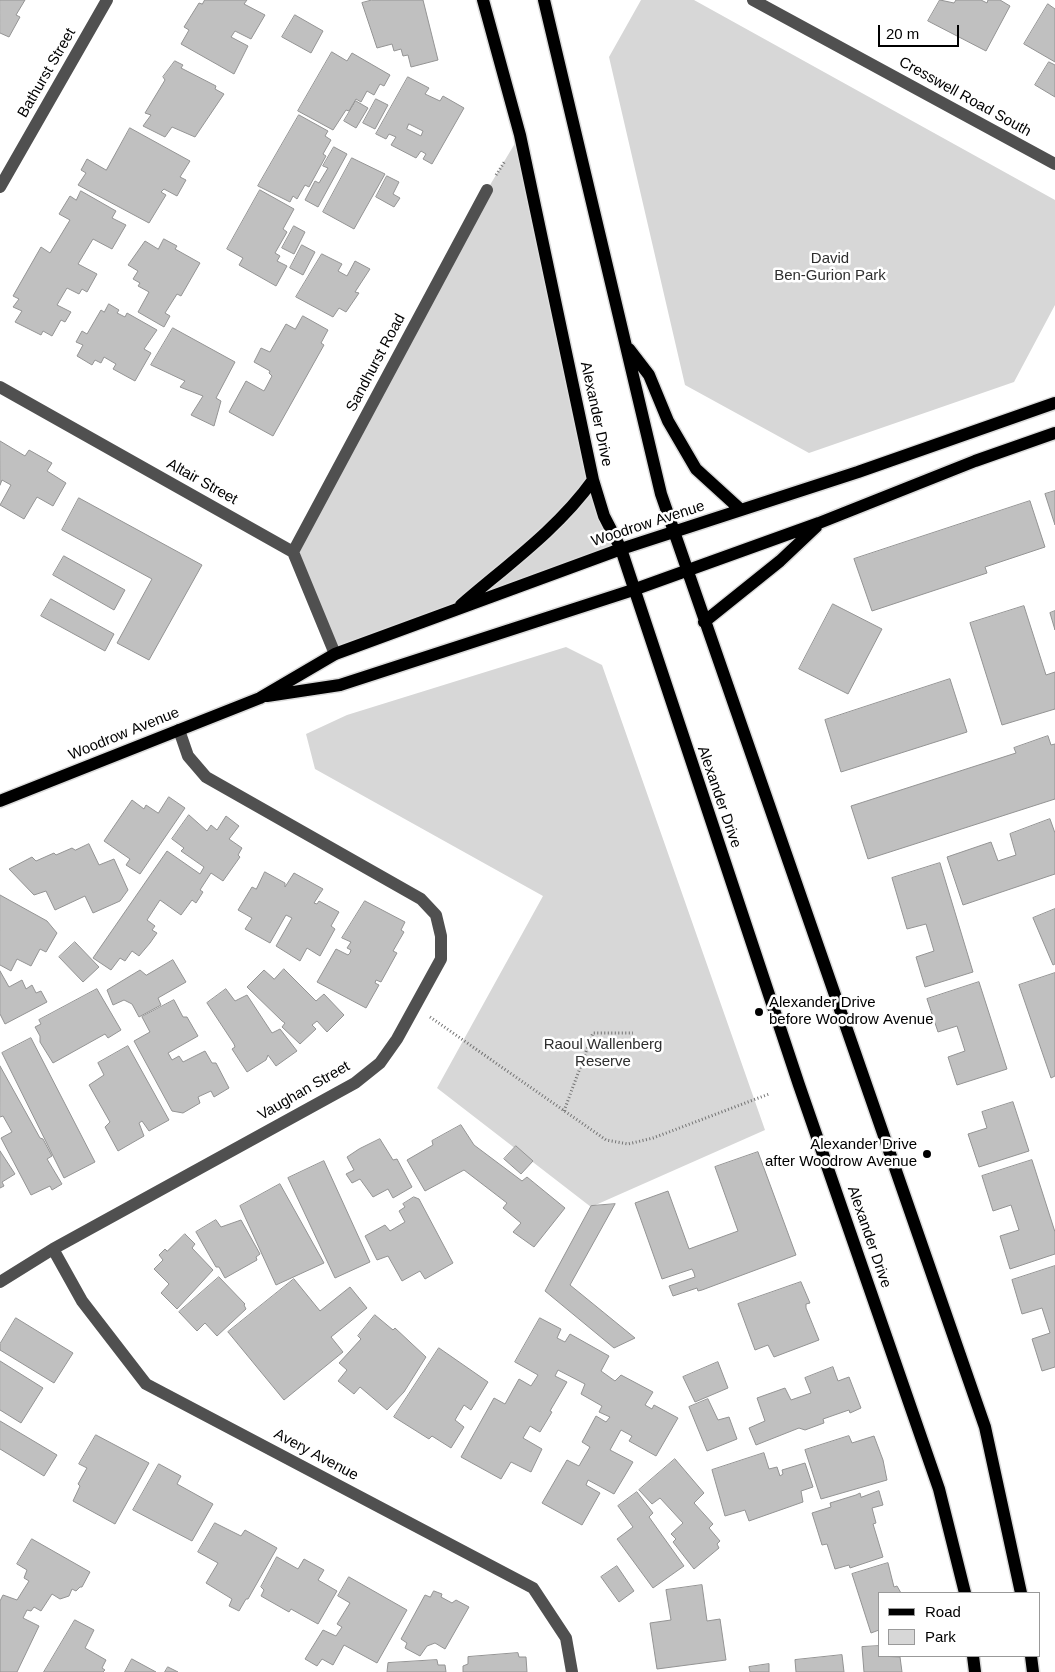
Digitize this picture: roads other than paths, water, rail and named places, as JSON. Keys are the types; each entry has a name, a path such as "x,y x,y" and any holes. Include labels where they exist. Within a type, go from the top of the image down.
{"main road":[{"name":"Alexander Drive","path":"483,0 520,135 593,480 604,516 621,549 633,590 799,1085 939,1489 965,1592"},
{"path":"544,0 661,494 985,1427 1022,1592"},
{"path":"626,345 649,375 668,421 690,462 708,482 741,510"},
{"name":"Woodrow Avenue","path":"0,801 260,698 335,654 621,549 1055,403"},
{"name":"Woodrow Avenue","path":"260,698 340,685 633,590 819,523 975,461 1055,433"},
{"path":"453,611 556,522 578,500 593,480"},
{"path":"704,622 780,562 819,523"},
{"path":"972,1657 975,1672"},
{"path":"1031,1657 1033,1672"}],"street":[{"name":"Bathurst Street","path":"0,187 107,0"},
{"name":"Cresswell Road South","path":"754,0 1055,164"},
{"name":"Sandhurst Road","path":"293,552 487,190"},
{"name":"Altair Street","path":"0,387 293,552"},
{"path":"293,552 335,654"},
{"name":"Vaughan Street","path":"0,1282 53,1249 355,1083 380,1062 397,1039 441,959 441,936 436,915 421,899 206,777 188,756 179,730"},
{"name":"Avery Avenue","path":"53,1249 82,1301 146,1384 534,1588 566,1638 572,1672"}],"place":[{"name":"Alexander Drive before Woodrow Avenue","path":"759,1012"},
{"name":"Alexander Drive after Woodrow Avenue","path":"927,1154"}],"park label":[{"name":"David Ben-Gurion Park","path":"830,268"},
{"name":"Raoul Wallenberg Reserve","path":"603,1054"}]}
